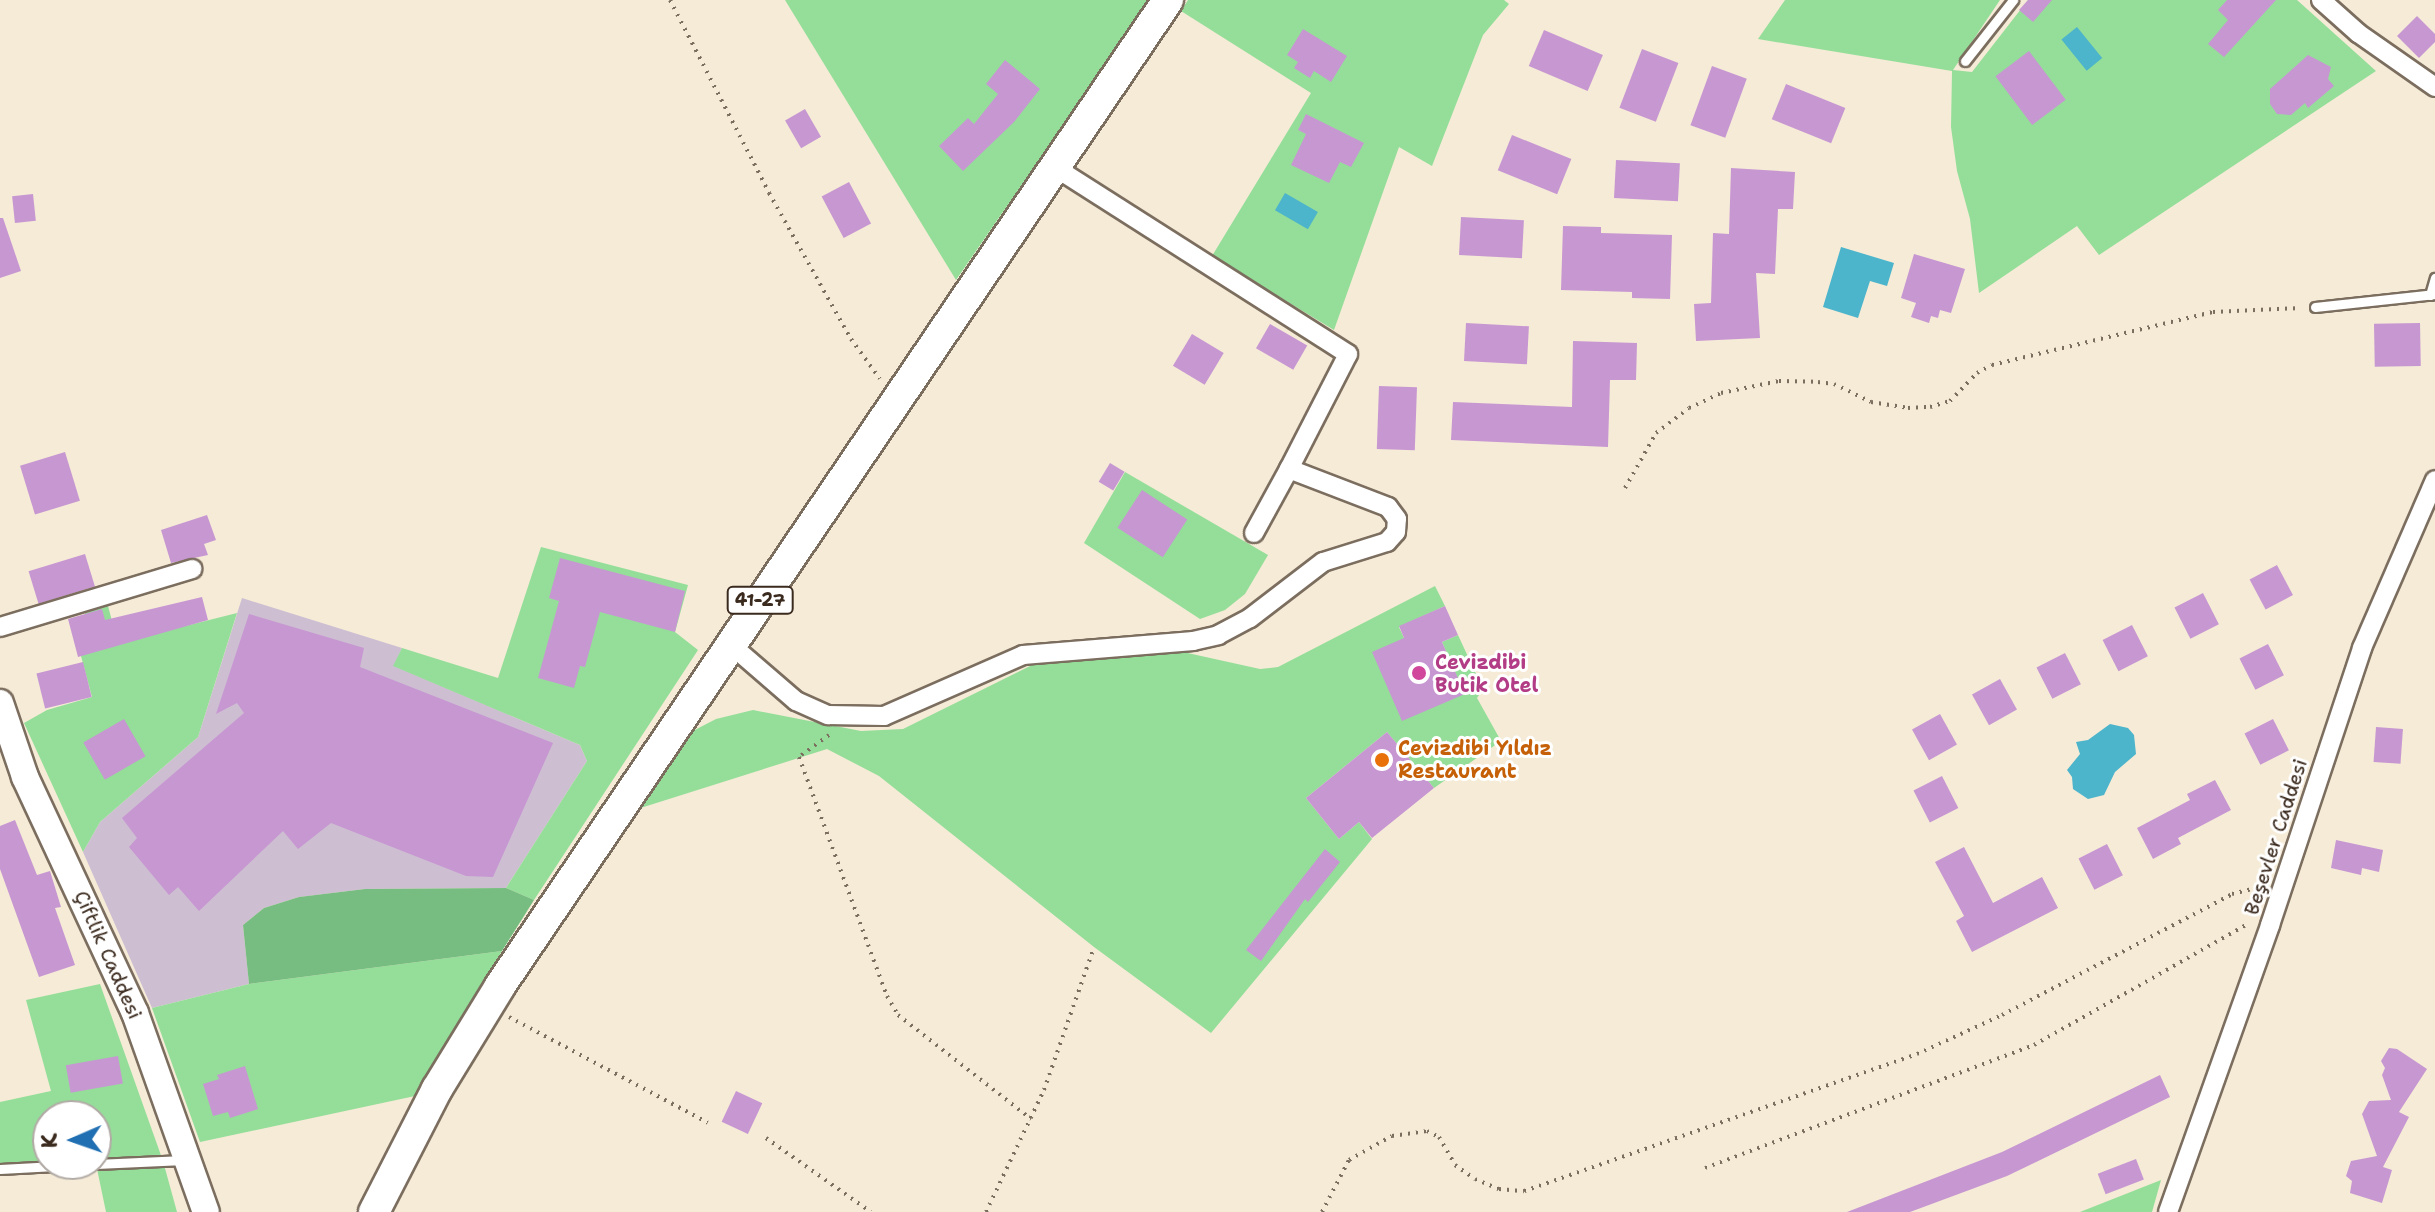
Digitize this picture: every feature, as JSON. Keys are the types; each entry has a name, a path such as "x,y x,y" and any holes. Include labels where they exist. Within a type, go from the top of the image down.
{"main road":[{"name":"41-27","path":"374,1212 437,1089 488,1006 1168,0"}],"street":[{"path":"2321,0 2358,33 2435,87"},
{"path":"1056,168 1348,354 1254,533"},
{"path":"730,644 796,701 828,715 846,718 884,716 903,710 1032,653 1193,641 1218,635 1250,618 1323,562 1387,542 1396,532 1397,519 1388,507 1289,469"},
{"name":"Beşevler Caddesi","path":"2168,1212 2270,925 2362,648 2435,480"},
{"path":"0,627 192,569"},
{"name":"Çiftlik Caddesi","path":"0,703 5,742 135,1013 206,1212"}],"lane":[{"path":"1965,61 2013,0"},
{"path":"2315,307 2433,294 2435,278"},
{"path":"112,1163 188,1160"},
{"path":"0,1169 32,1167"}],"path":[{"path":"670,0 710,83 851,339 869,367 898,399"},
{"path":"1625,488 1656,433 1689,408 1721,393 1779,381 1818,382 1834,384 1871,402 1908,408 1930,407 1950,401 1977,373 1992,365 2213,312 2315,307"},
{"path":"846,718 799,757 887,996 898,1015 1031,1119"},
{"path":"1322,1212 1349,1160 1392,1136 1427,1131 1439,1137 1455,1165 1475,1179 1499,1189 1524,1191 1917,1054 2002,1015 2232,894 2255,886 2282,887"},
{"path":"1705,1168 2034,1045 2240,926 2253,922 2270,925"},
{"path":"986,1212 1031,1119 1094,947"},
{"path":"488,1006 708,1123"},
{"path":"766,1138 871,1212"}],"shaded area":[{"path":"242,598 402,648 394,666 580,745 587,761 506,888 365,889 299,897 264,908 243,925 249,984 152,1008 83,852 100,822 198,737"}],"green space":[{"path":"785,0 1149,0 956,280"},
{"path":"1188,0 1504,0 1509,4 1483,35 1432,166 1399,147 1334,330 1212,256 1311,93 1181,11"},
{"path":"1785,0 2000,0 1953,70 1972,72 2028,0 2297,0 2376,71 2099,255 2077,226 1979,293 1970,219 1957,171 1951,127 1952,71 1758,39"},
{"path":"1125,472 1268,555 1245,594 1225,610 1200,619 1084,543"},
{"path":"541,547 688,585 675,632 698,650 534,900 506,888 587,761 580,745 393,666 402,648 498,678"},
{"path":"1435,586 1445,606 1399,627 1404,638 1464,694 1442,642 1458,635 1483,689 1477,698 1501,741 1434,788 1387,732 1306,798 1339,839 1359,822 1372,839 1211,1033 1094,947 879,776 827,749 631,811 687,734 716,719 753,710 861,731 903,729 1034,664 1087,657 1183,652 1260,669 1278,667"},
{"path":"108,606 118,643 237,613 198,737 100,822 83,852 24,723 47,710 92,697 81,656 85,613"},
{"path":"506,888 534,900 502,951 249,984 243,925 264,908 299,897 365,889"},
{"path":"502,951 415,1096 200,1142 152,1008 249,984"},
{"path":"100,984 163,1161 177,1212 106,1212 99,1180 112,1180 112,1100 32,1100 32,1166 0,1169 0,1102 51,1091 26,1000"},
{"path":"2161,1180 2152,1212 2080,1212"}],"water":[{"path":"2077,27 2102,58 2087,71 2061,40"},
{"path":"1285,193 1318,212 1308,229 1275,210"},
{"path":"1841,247 1894,263 1887,286 1870,281 1858,318 1823,307"},
{"path":"2110,724 2128,728 2134,735 2136,754 2115,772 2104,795 2088,799 2073,789 2072,777 2067,770 2080,754 2076,742 2088,740"}],"building":[{"path":"2028,0 2052,0 2033,22 2019,10"},
{"path":"2227,0 2276,0 2224,57 2208,44 2228,20 2218,10"},
{"path":"2417,16 2435,34 2435,42 2419,58 2397,36"},
{"path":"1303,29 1347,56 1331,82 1314,71 1310,78 1294,68 1298,62 1287,55"},
{"path":"1544,30 1603,55 1588,91 1529,66"},
{"path":"1642,49 1678,63 1656,122 1619,108"},
{"path":"2029,51 2066,100 2032,125 1995,76"},
{"path":"2308,55 2331,67 2328,79 2334,86 2308,108 2305,103 2291,115 2277,114 2270,104 2270,89"},
{"path":"1005,60 1040,89 1014,122 963,171 939,146 968,118 974,124 998,94 986,84"},
{"path":"1712,66 1747,79 1725,138 1690,125"},
{"path":"1786,84 1845,108 1831,143 1772,119"},
{"path":"805,109 821,137 801,148 785,120"},
{"path":"1306,114 1364,143 1351,167 1340,162 1329,183 1291,165 1306,134 1298,130"},
{"path":"1512,135 1571,159 1557,194 1498,170"},
{"path":"1616,160 1680,163 1678,201 1614,198"},
{"path":"1731,168 1795,172 1793,209 1778,209 1775,274 1756,273 1760,338 1696,341 1694,304 1711,303 1713,233 1729,234"},
{"path":"849,182 871,223 844,238 822,197"},
{"path":"33,194 36,221 15,223 12,196"},
{"path":"1461,217 1524,220 1522,258 1459,255"},
{"path":"0,218 3,218 21,271 0,278"},
{"path":"1563,226 1601,227 1601,233 1672,235 1670,299 1632,298 1632,292 1561,290"},
{"path":"1914,254 1965,269 1951,313 1940,310 1938,318 1931,316 1929,323 1911,317 1916,303 1901,298"},
{"path":"1466,323 1529,326 1527,364 1464,361"},
{"path":"2420,323 2421,366 2375,367 2374,324"},
{"path":"1270,324 1307,346 1293,370 1256,348"},
{"path":"1192,334 1224,353 1205,385 1173,366"},
{"path":"1573,341 1637,343 1636,380 1610,380 1608,447 1451,440 1453,402 1572,407"},
{"path":"1379,386 1417,387 1415,450 1377,449"},
{"path":"65,452 80,501 35,515 20,466"},
{"path":"1110,463 1125,472 1113,491 1099,482"},
{"path":"1142,490 1187,519 1163,557 1117,528"},
{"path":"207,515 216,540 204,544 208,555 171,563 161,530"},
{"path":"85,554 95,587 39,604 29,571"},
{"path":"560,558 685,591 675,632 600,612 585,667 580,666 574,688 538,678 559,601 549,598"},
{"path":"2277,565 2293,595 2266,610 2250,580"},
{"path":"2203,593 2219,624 2190,639 2174,608"},
{"path":"202,597 208,620 78,657 68,619 102,609 105,620"},
{"name":"Cevizdibi Butik Otel","path":"1445,606 1458,635 1442,642 1465,694 1402,721 1372,652 1404,638 1399,626"},
{"path":"249,614 364,648 360,667 553,743 493,877 466,876 331,823 298,849 283,831 199,911 178,887 169,895 129,847 137,838 122,818 244,713 237,703 216,714"},
{"path":"2132,625 2148,656 2118,671 2103,640"},
{"path":"2268,644 2284,675 2255,690 2239,659"},
{"path":"2065,653 2081,684 2052,699 2036,668"},
{"path":"83,662 92,697 45,709 36,674"},
{"path":"2000,679 2017,710 1989,725 1972,695"},
{"path":"1940,714 1957,745 1929,760 1912,730"},
{"path":"124,719 146,756 105,780 83,742"},
{"path":"2273,719 2289,750 2260,765 2244,734"},
{"path":"2376,727 2403,729 2400,764 2374,762"},
{"name":"Cevizdibi Yıldız Restaurant","path":"1387,732 1434,788 1372,838 1359,822 1339,839 1306,798"},
{"path":"1942,776 1958,808 1930,823 1913,791"},
{"path":"2215,780 2231,810 2178,838 2181,844 2153,859 2137,828 2190,800 2187,794"},
{"path":"15,820 37,875 50,871 61,907 55,908 75,965 39,977 0,869 0,826"},
{"path":"2336,840 2383,850 2379,872 2362,868 2361,875 2331,868"},
{"path":"2107,844 2123,875 2094,890 2078,859"},
{"path":"1964,847 1993,903 2042,877 2058,908 1972,952 1956,921 1964,916 1935,862"},
{"path":"1325,849 1340,862 1308,902 1305,899 1261,961 1246,950"},
{"path":"2389,1048 2397,1049 2427,1069 2399,1112 2409,1117 2383,1167 2392,1170 2382,1203 2350,1193 2352,1181 2346,1176 2351,1161 2377,1156 2362,1114 2369,1101 2391,1100 2382,1075 2385,1068 2381,1061"},
{"path":"118,1056 123,1084 71,1093 66,1065"},
{"path":"245,1066 258,1109 230,1118 228,1112 213,1116 203,1084 219,1079 217,1075"},
{"path":"2160,1075 2170,1097 2007,1176 1910,1212 1847,1212 2002,1152"},
{"path":"736,1091 762,1103 748,1134 722,1122"},
{"path":"2136,1159 2144,1180 2106,1194 2098,1174"}],"place":[{"name":"Cevizdibi Butik Otel","path":"1419,673"},
{"name":"Cevizdibi Yıldız Restaurant","path":"1382,760"}]}
